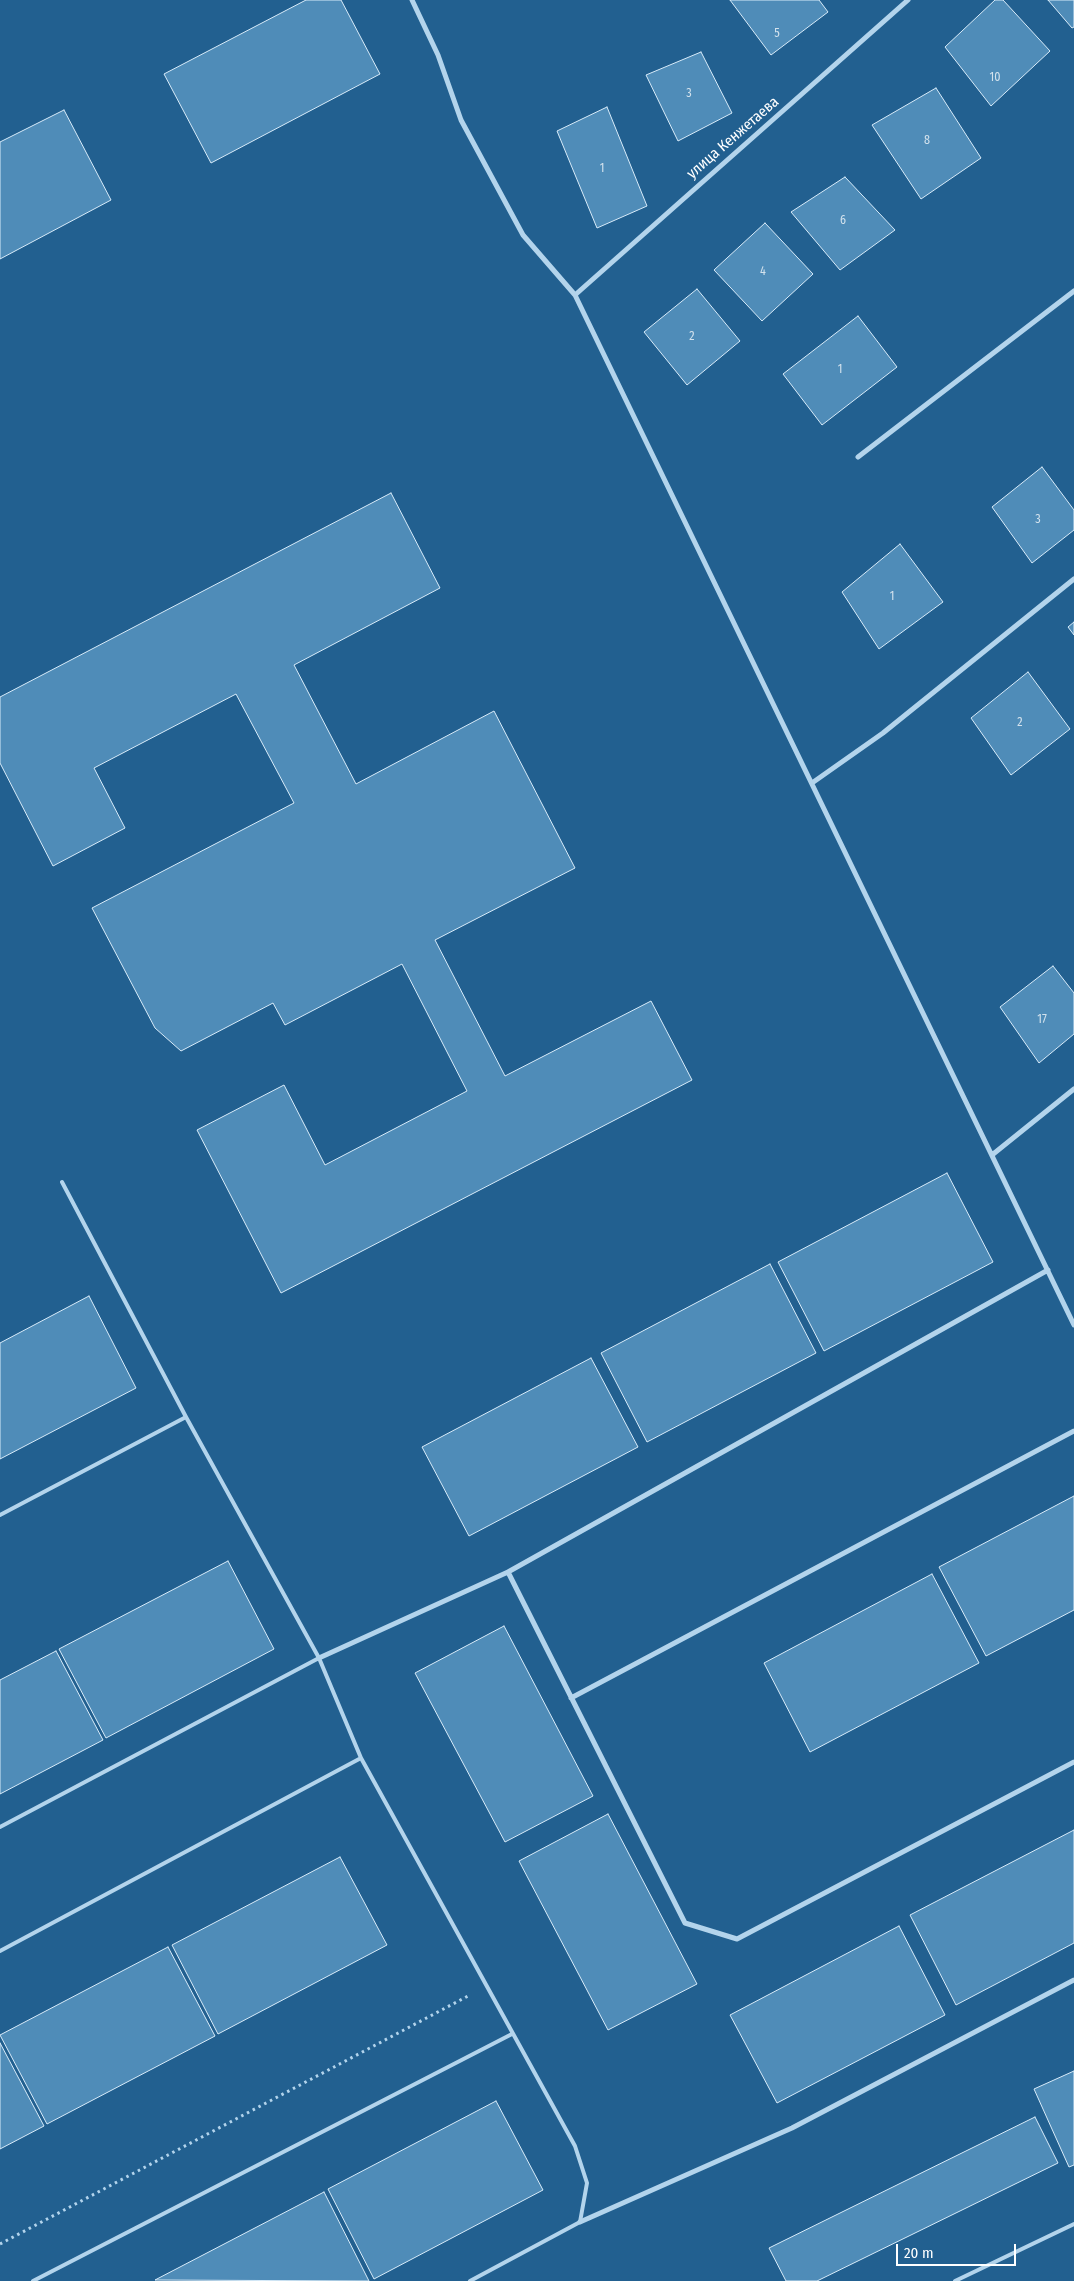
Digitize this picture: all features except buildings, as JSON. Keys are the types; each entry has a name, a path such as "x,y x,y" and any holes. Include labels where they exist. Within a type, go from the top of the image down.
{"street":[{"path":"412,0 438,55 461,120 523,235 575,294 1074,1325"},
{"name":"улица Кенжетаева","path":"575,294 908,0"},
{"path":"858,457 1074,291"},
{"path":"812,783 883,733 1074,579"},
{"path":"992,1155 1074,1089"},
{"path":"319,1658 508,1572 1048,1270"},
{"path":"571,1698 1074,1431"},
{"path":"508,1572 686,1924 738,1939 1074,1762"},
{"path":"580,2222 792,2128 1074,1980"}],"lane":[{"path":"62,1182 186,1417 319,1658 361,1758 575,2146 587,2183 580,2222 470,2281"},
{"path":"0,1515 186,1417"},
{"path":"0,1827 319,1658"},
{"path":"0,1951 361,1758"},
{"path":"33,2281 512,2034"},
{"path":"955,2281 1074,2224"}],"path":[{"path":"0,2244 486,1986"}]}
